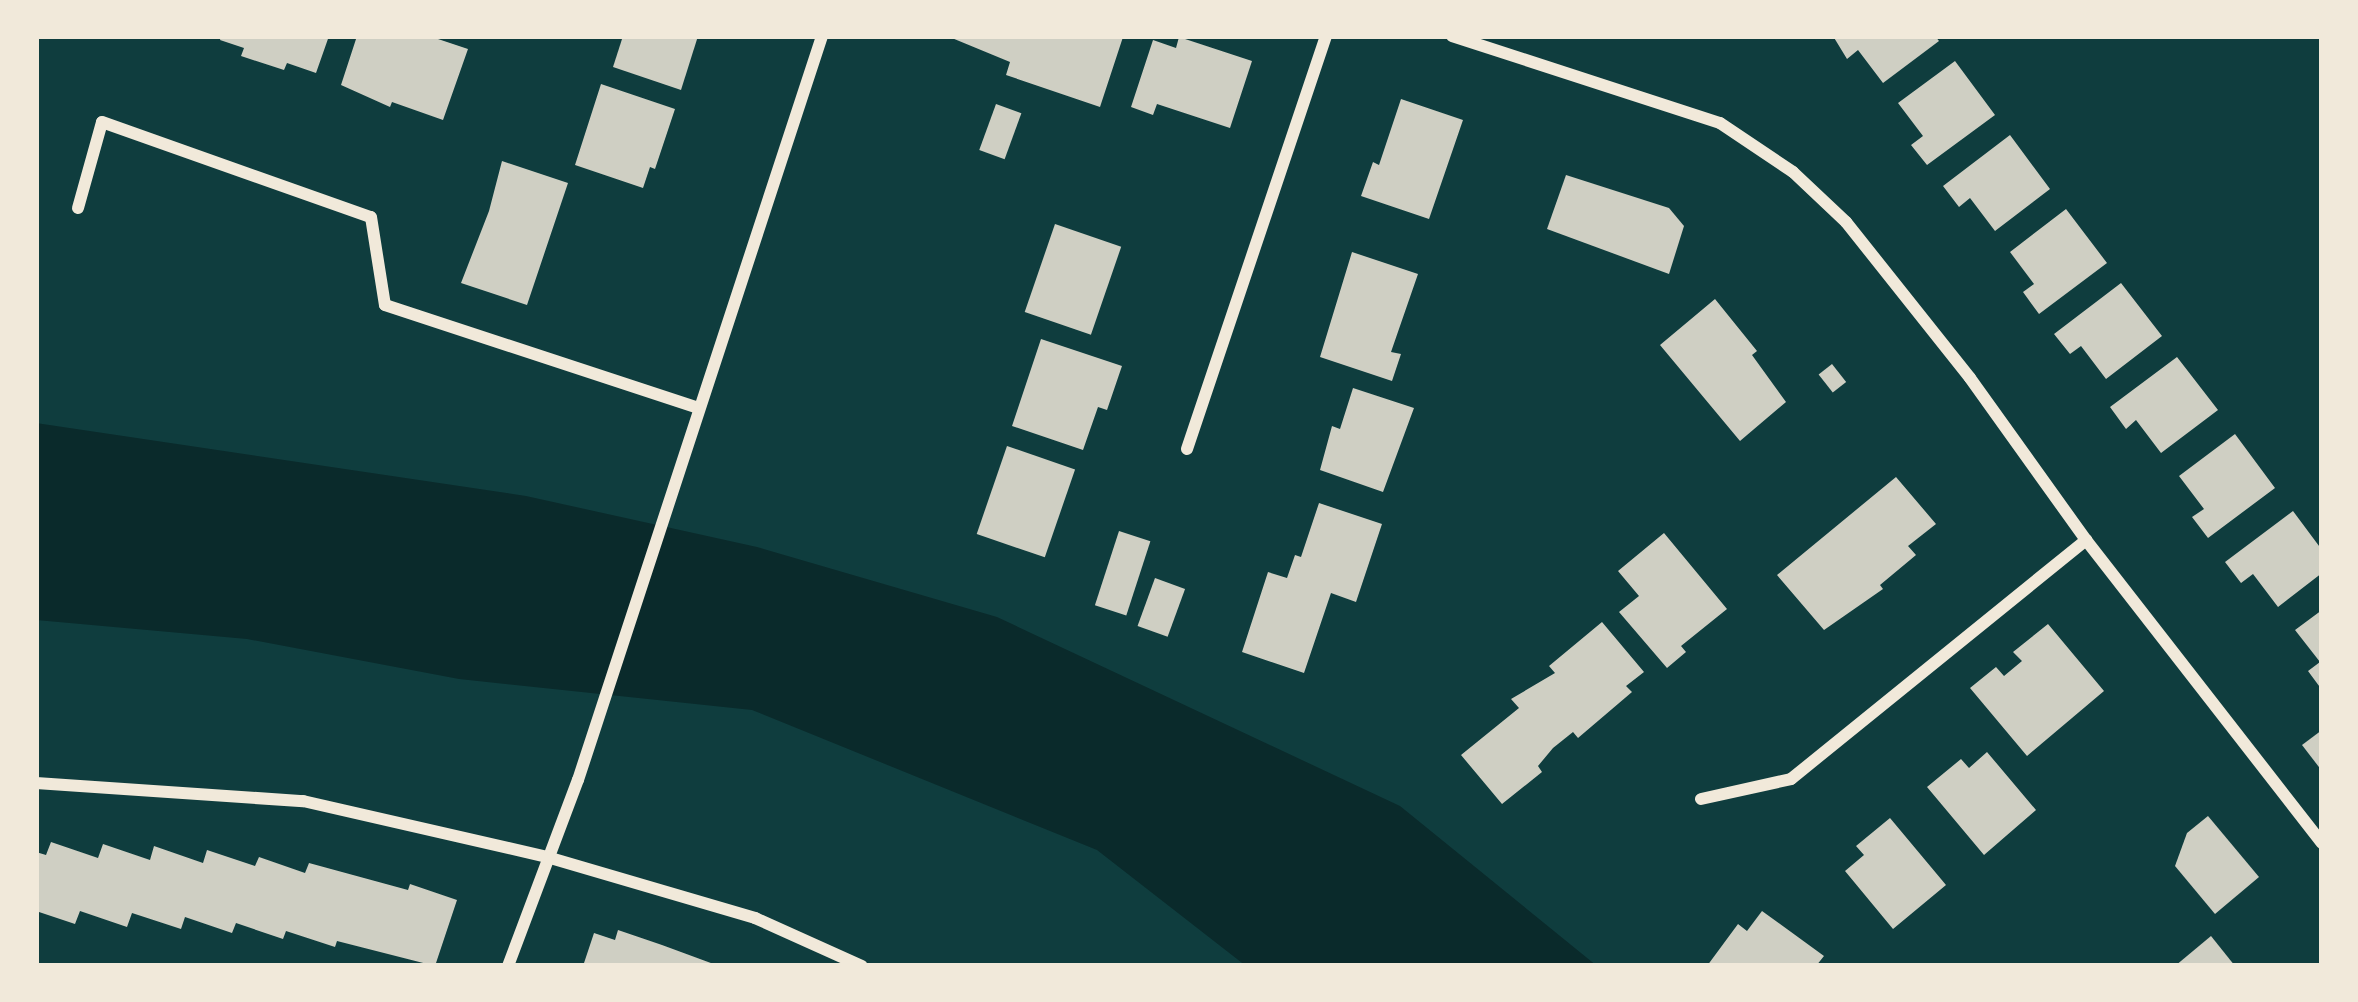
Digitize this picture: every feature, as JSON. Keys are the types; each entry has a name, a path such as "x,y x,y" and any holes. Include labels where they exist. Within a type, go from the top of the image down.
{"street":[{"path":"508,966 578,781 822,36"},
{"path":"1186,449 1326,36"},
{"path":"1452,36 1720,123 1793,172 1846,222 1929,326 2086,540 2322,843"},
{"path":"78,208 102,122 371,217 385,305 698,408"},
{"path":"1701,799 1791,779 2086,540"},
{"path":"36,783 303,801 547,857 755,918 862,966"}],"water":[{"path":"36,423 526,496 757,547 997,617 1400,806 1597,966 1246,966 1097,850 752,710 459,679 247,639 36,620"}],"building":[{"path":"221,36 329,36 316,73 287,63 284,70 241,56 244,48 220,40"},
{"path":"357,36 429,36 468,49 443,120 392,102 390,107 341,85"},
{"path":"623,36 698,36 681,90 613,67"},
{"path":"947,36 1123,37 1100,107 1006,75 1010,62"},
{"path":"1833,36 1935,36 1939,41 1883,83 1858,50 1847,59"},
{"path":"1179,37 1252,61 1230,128 1157,104 1153,115 1131,107 1153,40 1176,48"},
{"path":"1955,61 1995,115 1927,165 1911,145 1923,136 1898,103"},
{"path":"601,84 675,109 655,169 650,167 643,188 575,165"},
{"path":"1401,99 1463,120 1429,219 1361,196 1373,162 1379,165"},
{"path":"996,104 1021,113 1005,159 979,150"},
{"path":"2010,135 2050,189 1995,231 1970,198 1959,207 1943,186"},
{"path":"502,161 568,183 527,305 461,283 489,211"},
{"path":"1566,175 1669,208 1684,226 1669,274 1547,229"},
{"path":"2066,209 2107,263 2039,314 2023,292 2034,284 2010,252"},
{"path":"1055,224 1121,247 1091,335 1025,312"},
{"path":"1352,252 1418,274 1391,352 1401,354 1392,381 1320,357"},
{"path":"2121,283 2162,336 2106,379 2081,346 2070,354 2054,334"},
{"path":"1715,299 1757,351 1752,355 1786,402 1740,441 1660,345"},
{"path":"1041,339 1122,366 1107,410 1098,407 1083,450 1012,426"},
{"path":"2177,357 2218,410 2161,453 2136,420 2126,429 2110,407"},
{"path":"1832,364 1846,382 1833,393 1819,374"},
{"path":"1353,388 1414,408 1383,492 1320,470 1332,426 1340,429"},
{"path":"2235,434 2275,488 2208,538 2192,517 2204,509 2179,476"},
{"path":"1007,446 1075,469 1045,557 977,534"},
{"path":"1896,477 1936,524 1908,546 1916,555 1880,585 1883,589 1824,630 1777,575"},
{"path":"1319,503 1382,524 1356,602 1331,593 1304,673 1242,652 1268,572 1287,578 1295,555 1301,557"},
{"path":"2293,511 2322,550 2322,573 2278,607 2253,574 2241,583 2225,562"},
{"path":"1119,531 1150,541 1126,615 1095,605"},
{"path":"1664,533 1727,609 1681,646 1686,652 1667,668 1619,612 1639,596 1618,571"},
{"path":"1155,578 1185,589 1168,637 1138,626"},
{"path":"2322,610 2322,690 2308,671 2320,662 2295,630"},
{"path":"1602,622 1644,672 1626,686 1632,692 1578,738 1573,732 1553,748 1538,766 1542,772 1502,804 1461,755 1519,708 1511,699 1555,673 1549,666"},
{"path":"2048,624 2104,691 2027,756 1970,688 1996,667 2004,676 2022,661 2013,652"},
{"path":"2322,730 2322,771 2302,745"},
{"path":"1987,752 2036,810 1984,855 1927,787 1961,759 1969,768"},
{"path":"2208,816 2259,877 2215,914 2175,866 2187,833"},
{"path":"1890,818 1946,885 1893,929 1845,871 1864,855 1856,846"},
{"path":"51,842 98,858 103,844 150,860 154,846 203,863 207,850 255,866 259,857 305,873 309,863 408,890 410,884 457,900 435,966 337,941 335,947 286,931 283,939 236,923 232,933 185,917 181,929 132,913 127,927 80,911 75,924 36,911 36,852 46,855"},
{"path":"1762,911 1824,956 1816,966 1707,966 1738,924 1747,931"},
{"path":"618,930 719,966 583,966 594,933 615,940"},
{"path":"2211,936 2235,966 2175,966"}]}
